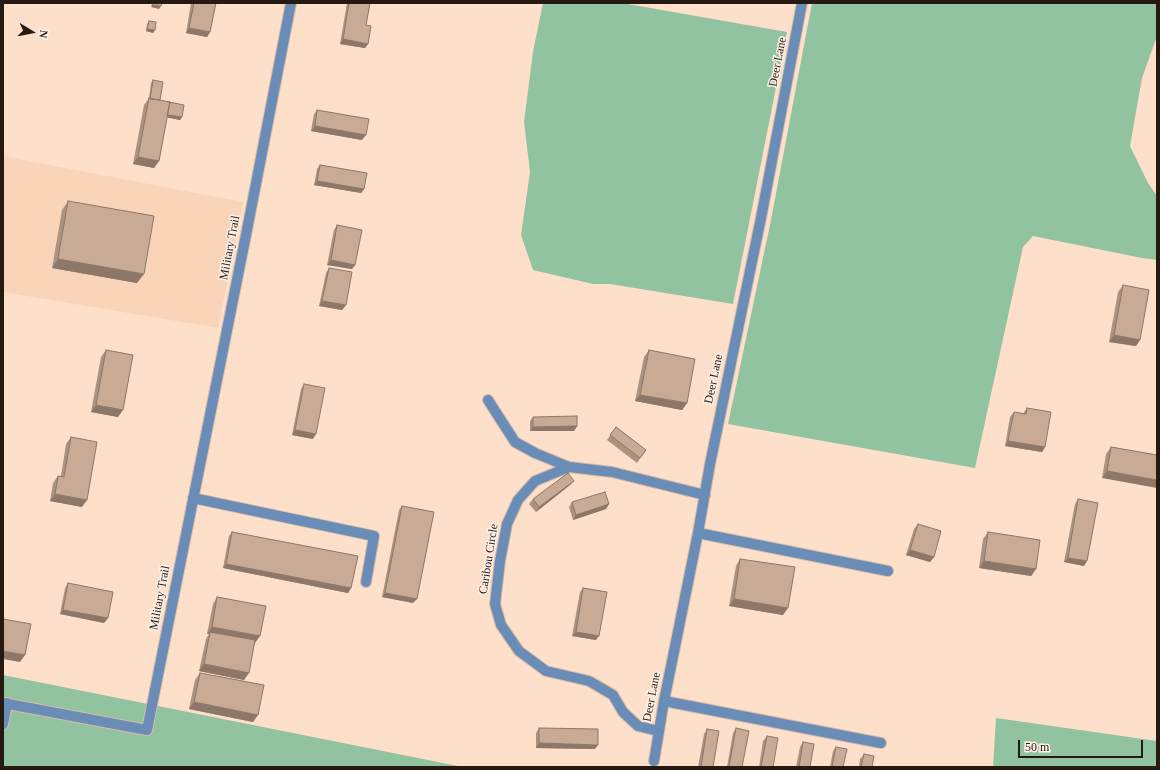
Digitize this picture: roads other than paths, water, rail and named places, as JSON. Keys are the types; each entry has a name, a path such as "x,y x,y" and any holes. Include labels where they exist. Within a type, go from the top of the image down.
{"street":[{"name":"Military Trail","path":"5,703 147,730 291,3"},
{"name":"Deer Lane","path":"654,761 658,731 698,534 710,464 760,226 802,3"},
{"path":"488,400 515,442 535,453 569,467 612,472 705,496"},
{"name":"Caribou Circle","path":"569,467 535,482 518,500 507,524 500,561 495,604 501,625 519,651 546,671 590,680 613,695 623,712 638,726 658,731"},
{"path":"193,498 374,536 366,582"},
{"path":"698,534 888,571"},
{"path":"664,700 882,743"},
{"path":"3,724 5,703"}]}
